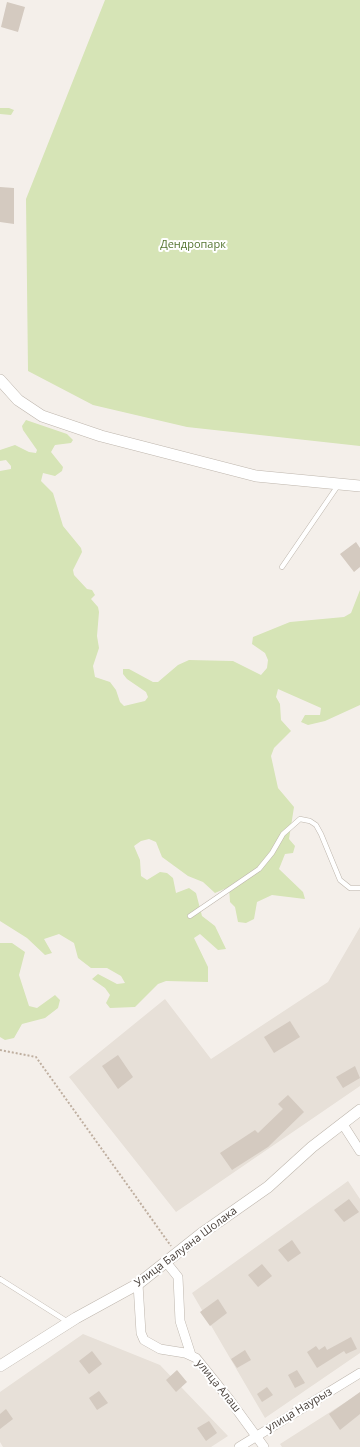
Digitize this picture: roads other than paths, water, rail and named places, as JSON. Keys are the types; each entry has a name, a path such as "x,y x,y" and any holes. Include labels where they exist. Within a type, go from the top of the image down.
{"street":[{"path":"0,380 18,400 42,416 101,436 256,476 360,486"},
{"name":"Улица Балуана Шолака","path":"0,1366 68,1322 138,1284 268,1186 312,1147 360,1110"},
{"path":"342,1123 360,1152"},
{"path":"166,1262 178,1277 180,1321 191,1355"},
{"name":"улица Алаш","path":"138,1284 141,1332 144,1340 160,1349 191,1355 196,1358 229,1398 264,1447"},
{"name":"улица Наурыз","path":"239,1447 360,1373"}],"lane":[{"path":"282,567 339,484"},
{"path":"190,916 259,869 272,853 283,834 300,819 310,821 319,829 340,880 350,888 360,888"},
{"path":"0,1279 68,1322"}],"park label":[{"name":"Дендропарк","path":"193,245"}]}
